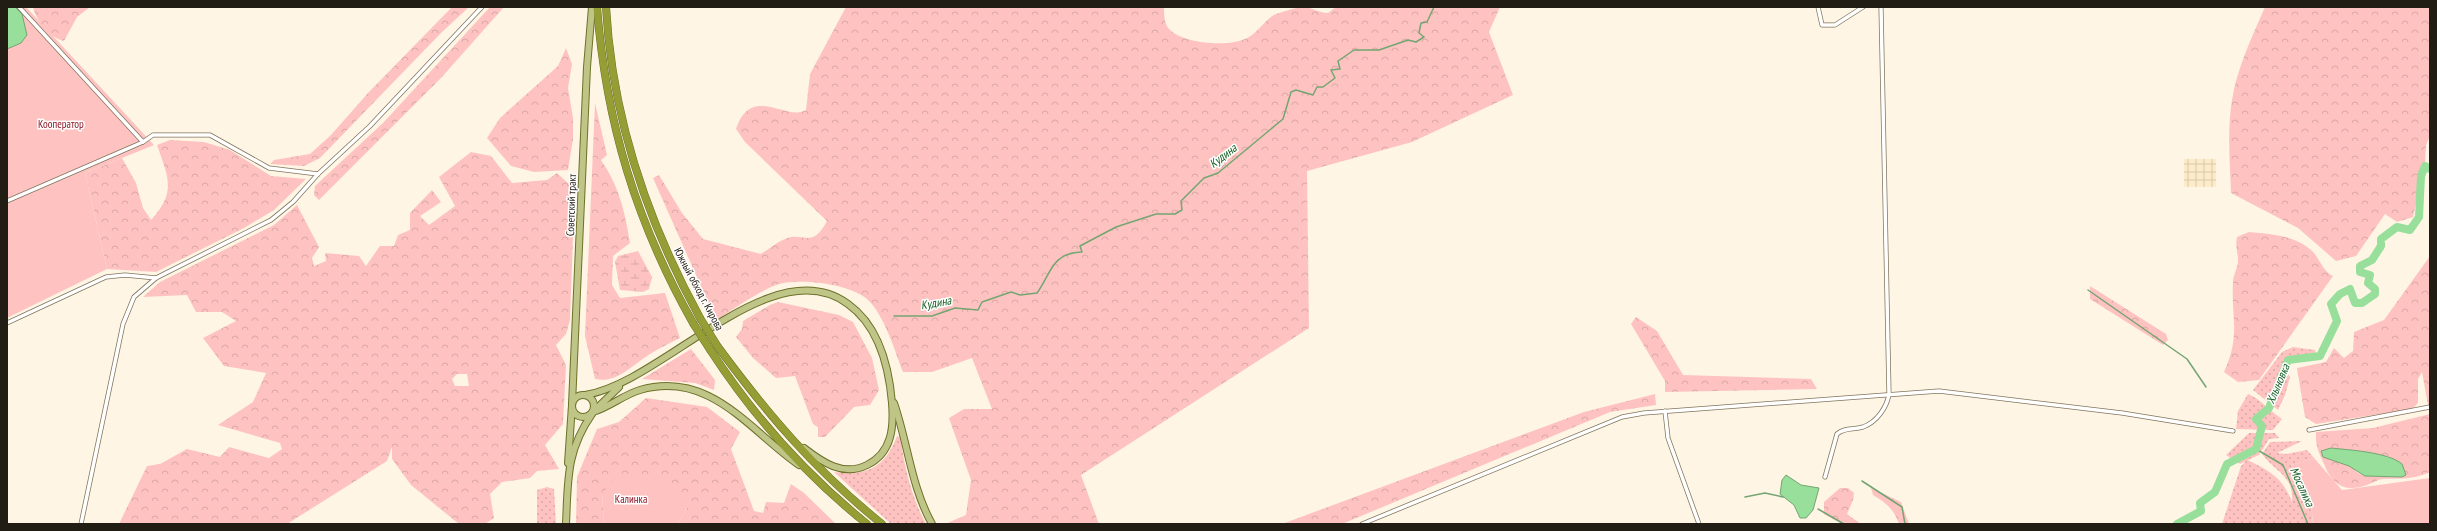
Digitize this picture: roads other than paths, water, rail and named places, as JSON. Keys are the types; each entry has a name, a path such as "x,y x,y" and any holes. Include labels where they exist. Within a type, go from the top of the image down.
{"highway":[{"name":"Южный обход г. Кирова","path":"597,7 612,116 632,189 655,250 693,322 747,403 805,468 867,524"},
{"name":"Южный обход г. Кирова","path":"606,7 616,89 635,168 660,239 700,318 718,347 757,400 794,442 828,479 882,524"}],"main road":[{"name":"Советский тракт","path":"568,477 567,450 572,404 587,67 592,7"},
{"path":"805,468 726,405 690,390 670,386 642,389 623,396 586,416 578,414 572,404 576,398 605,391 625,382 753,304 787,291 812,290 830,294 842,300 867,322 880,348 891,394 901,424 910,471 923,509 932,524"},
{"path":"566,524 568,477 575,442 593,412 625,382"},
{"path":"794,442 834,467 854,469 866,466 882,454 889,441 892,430 891,394"},
{"path":"585,395 592,400 593,412"}],"street":[{"path":"19,7 143,142"},
{"path":"81,524 123,324 134,297 156,278 271,220 293,202 318,174 370,126 482,7"},
{"path":"1818,7 1822,25 1835,25 1863,7"},
{"path":"1825,477 1837,434 1844,429 1862,427 1868,424 1885,407 1889,394 1881,7"},
{"path":"7,201 143,142 153,135 210,136 269,168 318,174"},
{"path":"7,323 106,277 125,275 156,278"},
{"path":"1362,524 1622,416 1665,411 1939,391 2122,413 2233,431"},
{"path":"2309,430 2430,406"},
{"path":"1665,411 1668,438 1699,524"}],"waterway":[{"name":"Кудина","path":"894,316 932,316 955,308 978,310 982,302 1011,292 1020,295 1037,293 1058,260 1072,253 1082,252 1080,246 1116,227 1156,214 1175,214 1182,210 1181,201 1204,178 1218,173 1283,119 1291,92 1296,90 1313,95 1317,87 1323,87 1335,78 1331,70 1340,69 1338,61 1354,50 1379,50 1408,40 1416,42 1424,37 1419,33 1421,23 1427,22 1434,7"},
{"name":"Хлыновка","path":"2177,524 2201,511 2200,503 2215,492 2227,464 2256,449 2262,426 2256,419 2269,408 2288,360 2320,356 2337,321 2331,304 2340,294 2350,289 2355,303 2362,303 2375,294 2375,289 2368,283 2370,275 2360,272 2360,266 2372,260 2381,246 2381,239 2397,227 2410,230 2419,217 2421,176 2425,166 2430,169"},
{"path":"2088,290 2187,359 2206,387"},
{"name":"Мосалиха","path":"2256,449 2283,465 2308,524"},
{"path":"1862,481 1902,507 1905,524"},
{"path":"1745,497 1765,493 1783,497"},
{"path":"1818,509 1844,524"}],"park label":[{"name":"Кооператор","path":"61,124"},
{"name":"Калинка","path":"631,499"}]}
